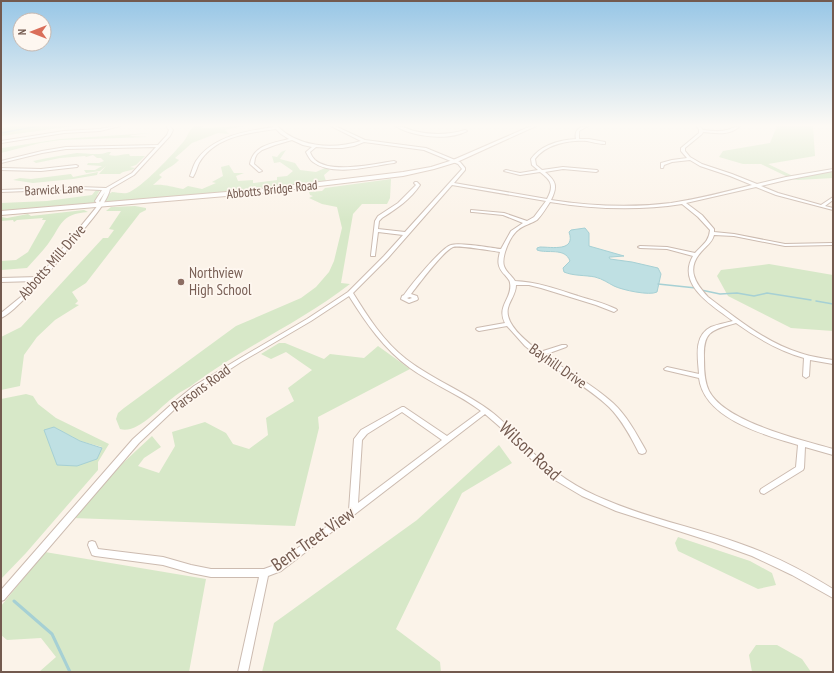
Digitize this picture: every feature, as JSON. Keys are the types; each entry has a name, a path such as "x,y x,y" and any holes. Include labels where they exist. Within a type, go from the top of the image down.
{"main road":[{"name":"Abbotts Bridge Road","path":"1,213 214,195 331,183 403,174 432,168 460,157"}],"street":[{"path":"1,162 20,157"},
{"path":"107,189 133,174 148,157"},
{"path":"192,176 194,168 200,157"},
{"path":"253,157 252,164 260,171"},
{"path":"312,157 324,166 342,169 394,162"},
{"path":"446,157 454,160"},
{"path":"479,329 508,324 505,312 506,306 514,288 513,283 500,266 503,251 513,232 536,218 548,201 554,189 554,185 549,178 540,172 534,165 532,161 535,157"},
{"path":"662,167 662,164 667,162 691,159 701,165 731,174 777,194 833,209"},
{"name":"Parsons Road","path":"1,597 136,441 170,409 217,374 309,320 350,293 405,236 464,169 454,160"},
{"path":"1,169 42,170 76,166"},
{"path":"506,171 520,174 563,168 596,171"},
{"path":"452,184 548,201 619,207 657,206 701,200 786,178 833,170"},
{"path":"373,254 377,221 380,217 400,204 416,188 418,185 416,182"},
{"name":"Barwick Lane","path":"1,191 79,188 107,189"},
{"name":"Parsons Road","path":"428,210 434,207 449,190 464,188"},
{"name":"Abbotts Mill Drive","path":"1,316 25,296 94,215 99,204 97,201 99,196 107,189"},
{"path":"822,206 833,198"},
{"path":"683,203 706,221 712,233 709,243 696,255 691,263 690,273 696,288 706,298 774,346 807,358 833,362"},
{"path":"473,211 504,214 527,223"},
{"path":"376,232 388,232 405,236"},
{"path":"712,233 734,235 785,245 833,244"},
{"path":"408,295 442,253 452,246 503,251"},
{"path":"640,247 667,248 696,255"},
{"path":"1,280 39,279"},
{"path":"513,283 530,283 546,286 614,310"},
{"name":"Wilson Road","path":"350,293 378,334 393,351 415,368 486,411 548,471 565,483 585,494 621,509 743,549 793,571 833,594"},
{"path":"738,321 710,330 702,338 700,345 702,377 706,394 726,414 759,429 833,452"},
{"name":"Bayhill Drive","path":"508,324 537,355 590,388 612,406 631,431 642,451"},
{"path":"537,355 564,346"},
{"path":"806,376 807,358"},
{"path":"667,369 702,377"},
{"path":"353,510 358,439 364,432 402,409 446,440"},
{"name":"Bent Treet View","path":"92,545 95,552 163,562 211,573 264,573 278,568 486,411"},
{"path":"764,491 800,468 802,443"},
{"path":"243,672 264,573"}],"green space":[{"path":"53,157 67,157 36,163 33,161"},
{"path":"144,157 136,165 130,167 135,168 120,174 99,174 106,166 100,171 86,173 84,170 95,170 102,166 87,165 88,163 99,163 104,161 101,158 97,158"},
{"path":"170,157 176,157 179,160 159,175 162,177 153,185 165,185 183,189 188,186 202,189 216,183 212,182 223,176 221,167 229,165 234,173 244,173 236,176 238,181 253,180 253,183 277,180 277,177 287,176 293,171 280,162 274,163 272,157 281,157 280,159 295,163 300,170 316,172 325,168 330,170 324,175 326,181 248,190 1,211 1,203 47,201 92,195 96,190 100,190 97,195 102,194 105,190 105,194 112,192 127,193 140,185"},
{"path":"720,157 807,157 768,164 795,177 833,171 833,178 798,180 792,179 761,164 743,164"},
{"path":"98,172 97,175 33,183 13,180 20,178 31,179 71,174 73,177"},
{"path":"391,179 390,198 387,204 362,204 353,214 341,283 350,284 331,298 233,357 177,394 141,424 127,430 120,429 116,419 118,413 124,408 236,326 301,298 316,287 329,272 334,261 342,228 337,207 322,204 309,198 313,196 310,195 309,192 322,191 325,188"},
{"path":"135,206 146,208 146,210 140,213 86,283 72,292 78,301 75,304 79,305 55,320 37,337 24,355 20,386 1,390 1,337 21,327 103,238 108,238 114,230 109,229 121,211 106,211 111,207"},
{"path":"84,210 88,212 72,215 59,226 48,244 27,268 1,270 1,261 16,260 28,252 46,220 42,220 43,218 17,220 14,222 13,220 1,221 1,217 7,218 28,214 31,216"},
{"path":"769,264 833,275 833,331 791,328 728,296 717,276 721,270"},
{"path":"279,343 285,343 324,359 330,354 364,358 378,346 410,369 318,417 319,428 295,526 72,518 124,462 152,436 161,447 144,458 138,466 159,473 175,446 172,432 205,422 226,433 233,444 249,449 268,435 266,418 294,401 288,388 312,370 286,352 271,359 261,354"},
{"path":"26,394 33,396 38,404 56,418 109,444 98,462 98,470 26,553 1,579 1,399","holes":["54,427 80,441 102,447 57,465"]},
{"path":"499,445 512,463 462,493 396,629 440,662 441,672 262,672 274,623 417,520"},
{"path":"678,537 750,561 772,573 776,585 758,589 678,551 675,543"},
{"path":"45,552 206,579 189,672 39,672 56,657 41,638 7,640 1,635 1,606"},
{"path":"756,645 777,645 802,659 811,672 752,672 749,655"}],"water":[{"path":"585,228 589,233 589,246 624,256 609,257 610,259 658,268 661,274 657,292 642,293 629,291 618,288 595,277 575,275 564,272 563,268 570,261 568,257 560,252 537,250 537,248 540,247 556,248 566,246 569,243 569,232 571,230"},
{"path":"54,427 80,441 102,448 97,459 77,466 57,465 44,430"}],"waterway":[{"path":"658,284 696,288"},
{"path":"701,290 720,294 737,293 754,296 767,293 811,300"},
{"path":"816,301 833,304"},
{"path":"14,601 52,634 70,672"}],"place":[{"name":"Northview High School","path":"181,282"}]}
